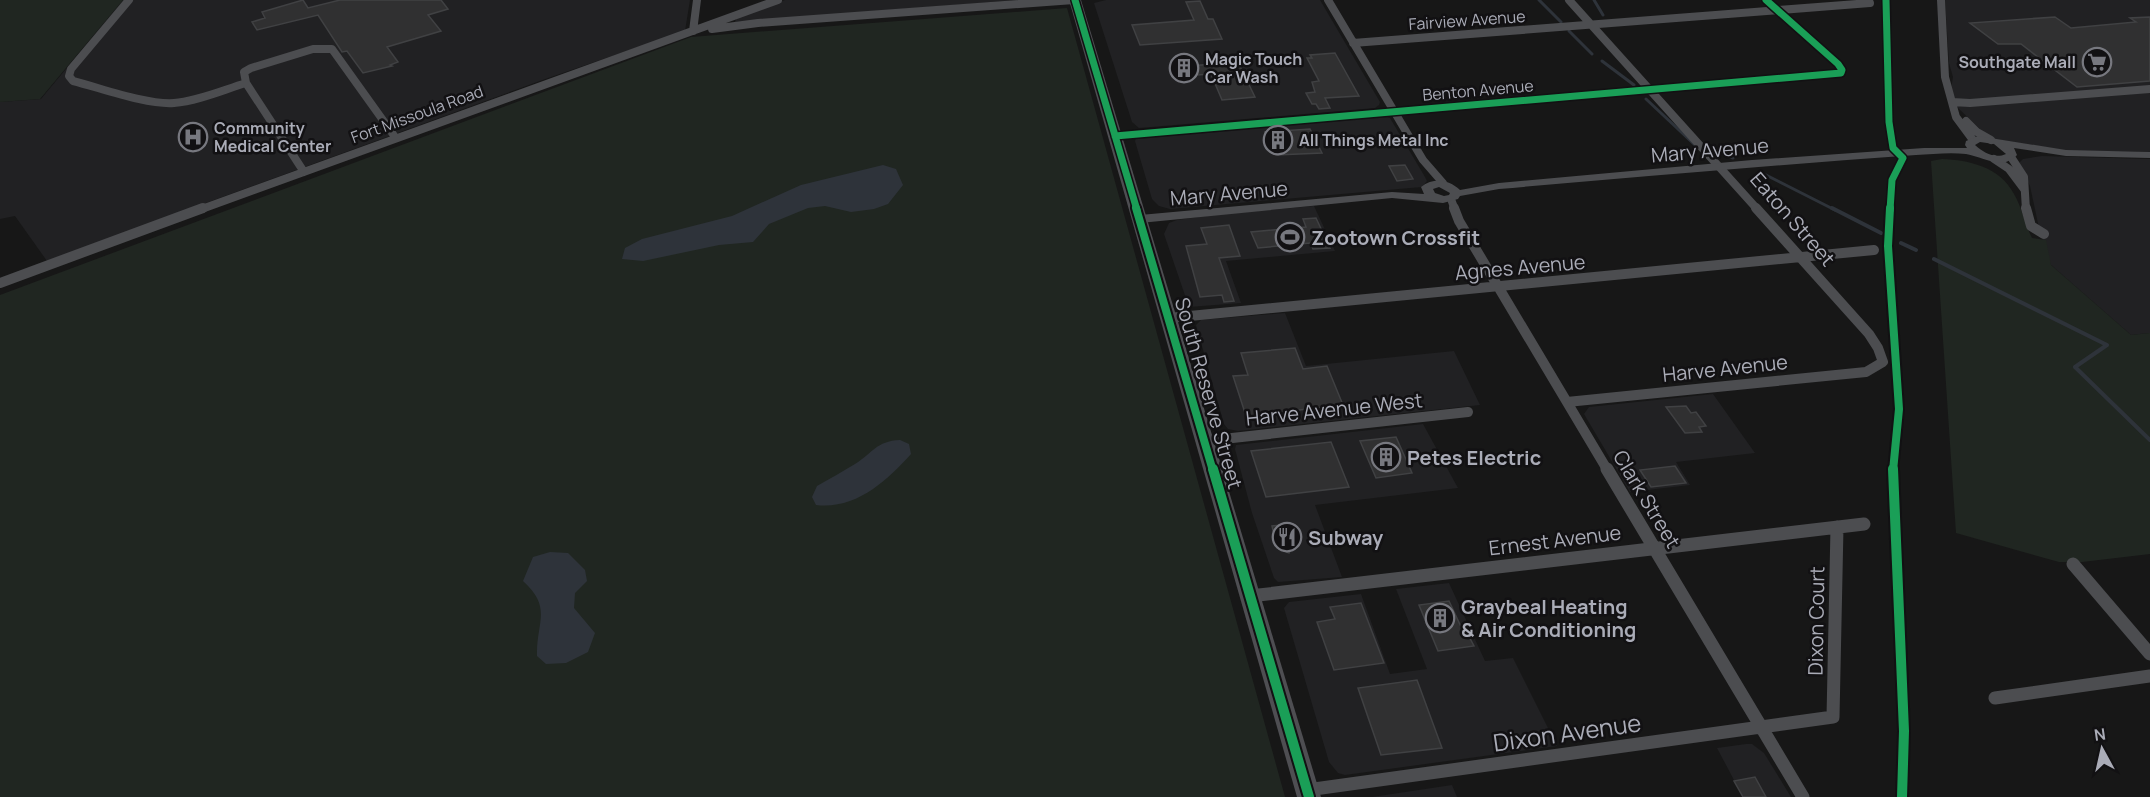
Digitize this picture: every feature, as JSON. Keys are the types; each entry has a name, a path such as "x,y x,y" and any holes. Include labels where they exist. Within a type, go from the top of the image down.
{"highway":[{"name":"South Reserve Street","path":"1074,0 1308,794"}],"street":[{"path":"129,0 71,69 69,76 73,81 133,97 171,103 187,101 246,83"},
{"path":"697,0 693,31 758,23 1074,0"},
{"name":"Fort Missoula Road","path":"0,283 395,137 778,0"},
{"path":"1328,0 1423,160 1450,191"},
{"name":"Eaton Street","path":"1569,0 1873,339 1882,355 1883,362"},
{"path":"1766,0 1776,9"},
{"path":"1941,0 1946,77 1952,102 1956,117 1972,141 1972,149 1981,155"},
{"name":"Fairview Avenue","path":"1353,43 1870,3"},
{"name":"Benton Avenue","path":"1115,136 1833,76 1841,73 1842,70 1776,9"},
{"path":"304,172 246,83 244,72 251,68 313,49 332,49 395,137"},
{"path":"1952,102 1970,103 2150,89"},
{"path":"1952,102 1958,114 1972,128 2010,149 2025,180 2028,220 2031,227 2044,234"},
{"name":"Mary Avenue","path":"1924,151 1972,141 1996,141"},
{"path":"1996,141 2062,153"},
{"name":"Mary Avenue","path":"1450,191 1720,166 1924,151 1966,152 1994,159"},
{"path":"1994,159 2005,160 2012,156 2062,153 2150,154"},
{"path":"1994,159 2009,169 2024,189"},
{"path":"1423,160 1429,186 1427,192 1436,198"},
{"path":"1392,195 1429,186 1450,191"},
{"path":"1392,195 1436,198 1450,191"},
{"name":"Clark Street","path":"1450,191 1459,221"},
{"name":"Mary Avenue","path":"1140,219 1392,195"},
{"name":"Clark Street","path":"1436,198 1459,221 1500,287 1803,797"},
{"name":"Agnes Avenue","path":"1169,318 1874,250"},
{"name":"Harve Avenue","path":"1567,402 1866,372 1883,362"},
{"name":"Harve Avenue West","path":"1205,441 1468,412"},
{"name":"Ernest Avenue","path":"1250,596 1864,524"},
{"name":"Dixon Court","path":"1833,717 1837,527"},
{"path":"2073,564 2150,654"},
{"path":"1995,698 2150,676"},
{"name":"Dixon Avenue","path":"1308,794 1833,717"}],"shaded area":[{"path":"0,0 123,0 40,99 0,102"},
{"name":"Community Medical Center","path":"123,0 690,0 685,31 548,78 47,261 15,216 0,219 0,102 41,99"},
{"path":"785,0 1018,0 735,22 742,16"},
{"path":"1106,0 1320,0 1380,102 1379,105 1375,108 1139,128 1132,122 1094,3"},
{"name":"Southgate Mall","path":"1945,0 2150,0 2150,152 2069,151 1995,139 1983,132 1958,108 1951,89 1953,77 1949,63"},
{"path":"1067,8 1285,797 0,797 0,295 691,37"},
{"path":"1385,116 1390,118 1425,177 1427,181 1422,187 1170,209 1159,206 1152,199 1135,141 1136,138"},
{"path":"2042,156 2150,159 2150,333 2131,335 2051,265 2039,228 2030,186 2019,163 2023,159"},
{"path":"1942,159 1973,163 2001,177 2017,199 2032,238 2046,240 2051,265 2131,335 2150,333 2150,554 2082,562 2059,562 1956,533 1931,161"},
{"path":"883,165 896,169 903,185 888,204 874,209 851,212 825,206 808,208 769,224 753,242 719,245 643,261 622,259 625,248 642,239 732,216 801,185"},
{"path":"1314,206 1335,251 1226,261 1241,303 1189,307 1164,234 1169,223 1214,215"},
{"path":"1285,313 1306,366 1454,351 1480,405 1238,431 1228,429 1224,424 1196,325 1201,320"},
{"path":"1713,394 1755,453 1676,462 1690,485 1630,492 1584,414 1589,407"},
{"path":"1423,424 1458,488 1315,505 1342,577 1278,582 1274,578 1252,513 1235,449 1236,445"},
{"path":"900,440 909,444 911,454 881,483 869,492 844,503 816,505 812,497 817,486 855,464 880,445"},
{"path":"550,552 568,553 585,570 587,581 575,593 574,608 595,633 588,652 566,663 546,664 537,656 540,608 538,599 523,581 533,557"},
{"path":"1449,583 1485,661 1513,658 1557,746 1345,775 1338,773 1329,762 1284,608 1289,602 1361,594 1390,674 1427,669 1396,589"},
{"path":"1752,744 1764,753 1791,797 1743,797 1717,748"},
{"path":"1452,785 1457,797 1372,797"}],"building":[{"name":"Community Medical Center","path":"303,0 308,8 340,0 441,0 448,9 428,15 441,31 387,47 398,62 390,65 392,66 363,73 347,51 342,52 318,15 257,30 252,22 265,18 262,12"},
{"path":"1200,1 1208,19 1213,19 1222,39 1140,45 1132,25 1194,20 1186,2"},
{"name":"Southgate Mall","path":"2055,17 2071,28 2136,22 2130,18 2150,17 2150,81 2077,87 2021,44 1998,44 1970,23"},
{"path":"1335,53 1359,96 1325,98 1330,108 1319,109 1316,104 1312,104 1306,93 1315,92 1312,82 1319,81 1307,58 1312,58 1310,55"},
{"path":"1187,62 1189,66 1238,62 1255,97 1222,100 1211,74 1182,76 1176,63"},
{"path":"1310,129 1322,153 1276,155 1265,132"},
{"path":"1405,165 1413,179 1397,181 1389,166"},
{"name":"Zootown Crossfit","path":"1316,218 1330,248 1313,249 1310,243 1258,248 1251,232 1306,227 1303,219"},
{"path":"1229,225 1240,256 1219,258 1234,301 1224,302 1222,295 1200,297 1186,246 1207,244 1201,228"},
{"path":"1295,348 1303,369 1327,366 1343,405 1246,416 1233,376 1248,375 1241,353"},
{"path":"1686,406 1691,413 1696,412 1706,426 1699,427 1702,432 1685,433 1666,407"},
{"name":"Petes Electric","path":"1396,437 1412,473 1376,478 1360,441"},
{"path":"1331,442 1349,487 1266,497 1251,451"},
{"path":"1675,466 1686,483 1651,487 1640,470"},
{"name":"Subway","path":"1293,524 1299,541 1295,541 1289,553 1277,548 1272,526"},
{"name":"Graybeal Heating & Air Conditioning","path":"1449,601 1463,631 1466,631 1474,646 1438,651 1419,605"},
{"path":"1361,603 1384,663 1334,670 1317,622 1335,619 1330,607"},
{"path":"1417,680 1442,748 1381,755 1358,688"},
{"path":"1755,777 1766,797 1743,797 1734,781"}],"waterway":[{"path":"1539,0 1561,22"},
{"path":"1594,0 1603,15"},
{"path":"1569,31 1592,54"},
{"path":"1602,61 1634,85"},
{"path":"1646,99 1695,145"},
{"path":"1714,151 1733,158"},
{"path":"1762,173 1835,210"},
{"path":"1832,208 1881,233"},
{"path":"1901,243 1916,250"},
{"path":"1934,259 2107,345 2075,367 2150,440"}],"cycle path":[{"path":"1075,0 1309,797"},
{"path":"1115,136 1841,73 1842,70 1838,64 1766,0"},
{"path":"1886,0 1889,122 1893,148 1903,158 1892,180 1888,246 1899,409 1893,463 1904,731 1902,797"}],"place":[{"name":"Southgate Mall","path":"2097,62"},
{"name":"Magic Touch Car Wash","path":"1184,68"},
{"name":"Community Medical Center","path":"193,137"},
{"name":"All Things Metal Inc","path":"1278,140"},
{"name":"Zootown Crossfit","path":"1290,237"},
{"name":"Petes Electric","path":"1386,457"},
{"name":"Subway","path":"1287,537"},
{"name":"Graybeal Heating & Air Conditioning","path":"1440,618"}]}
